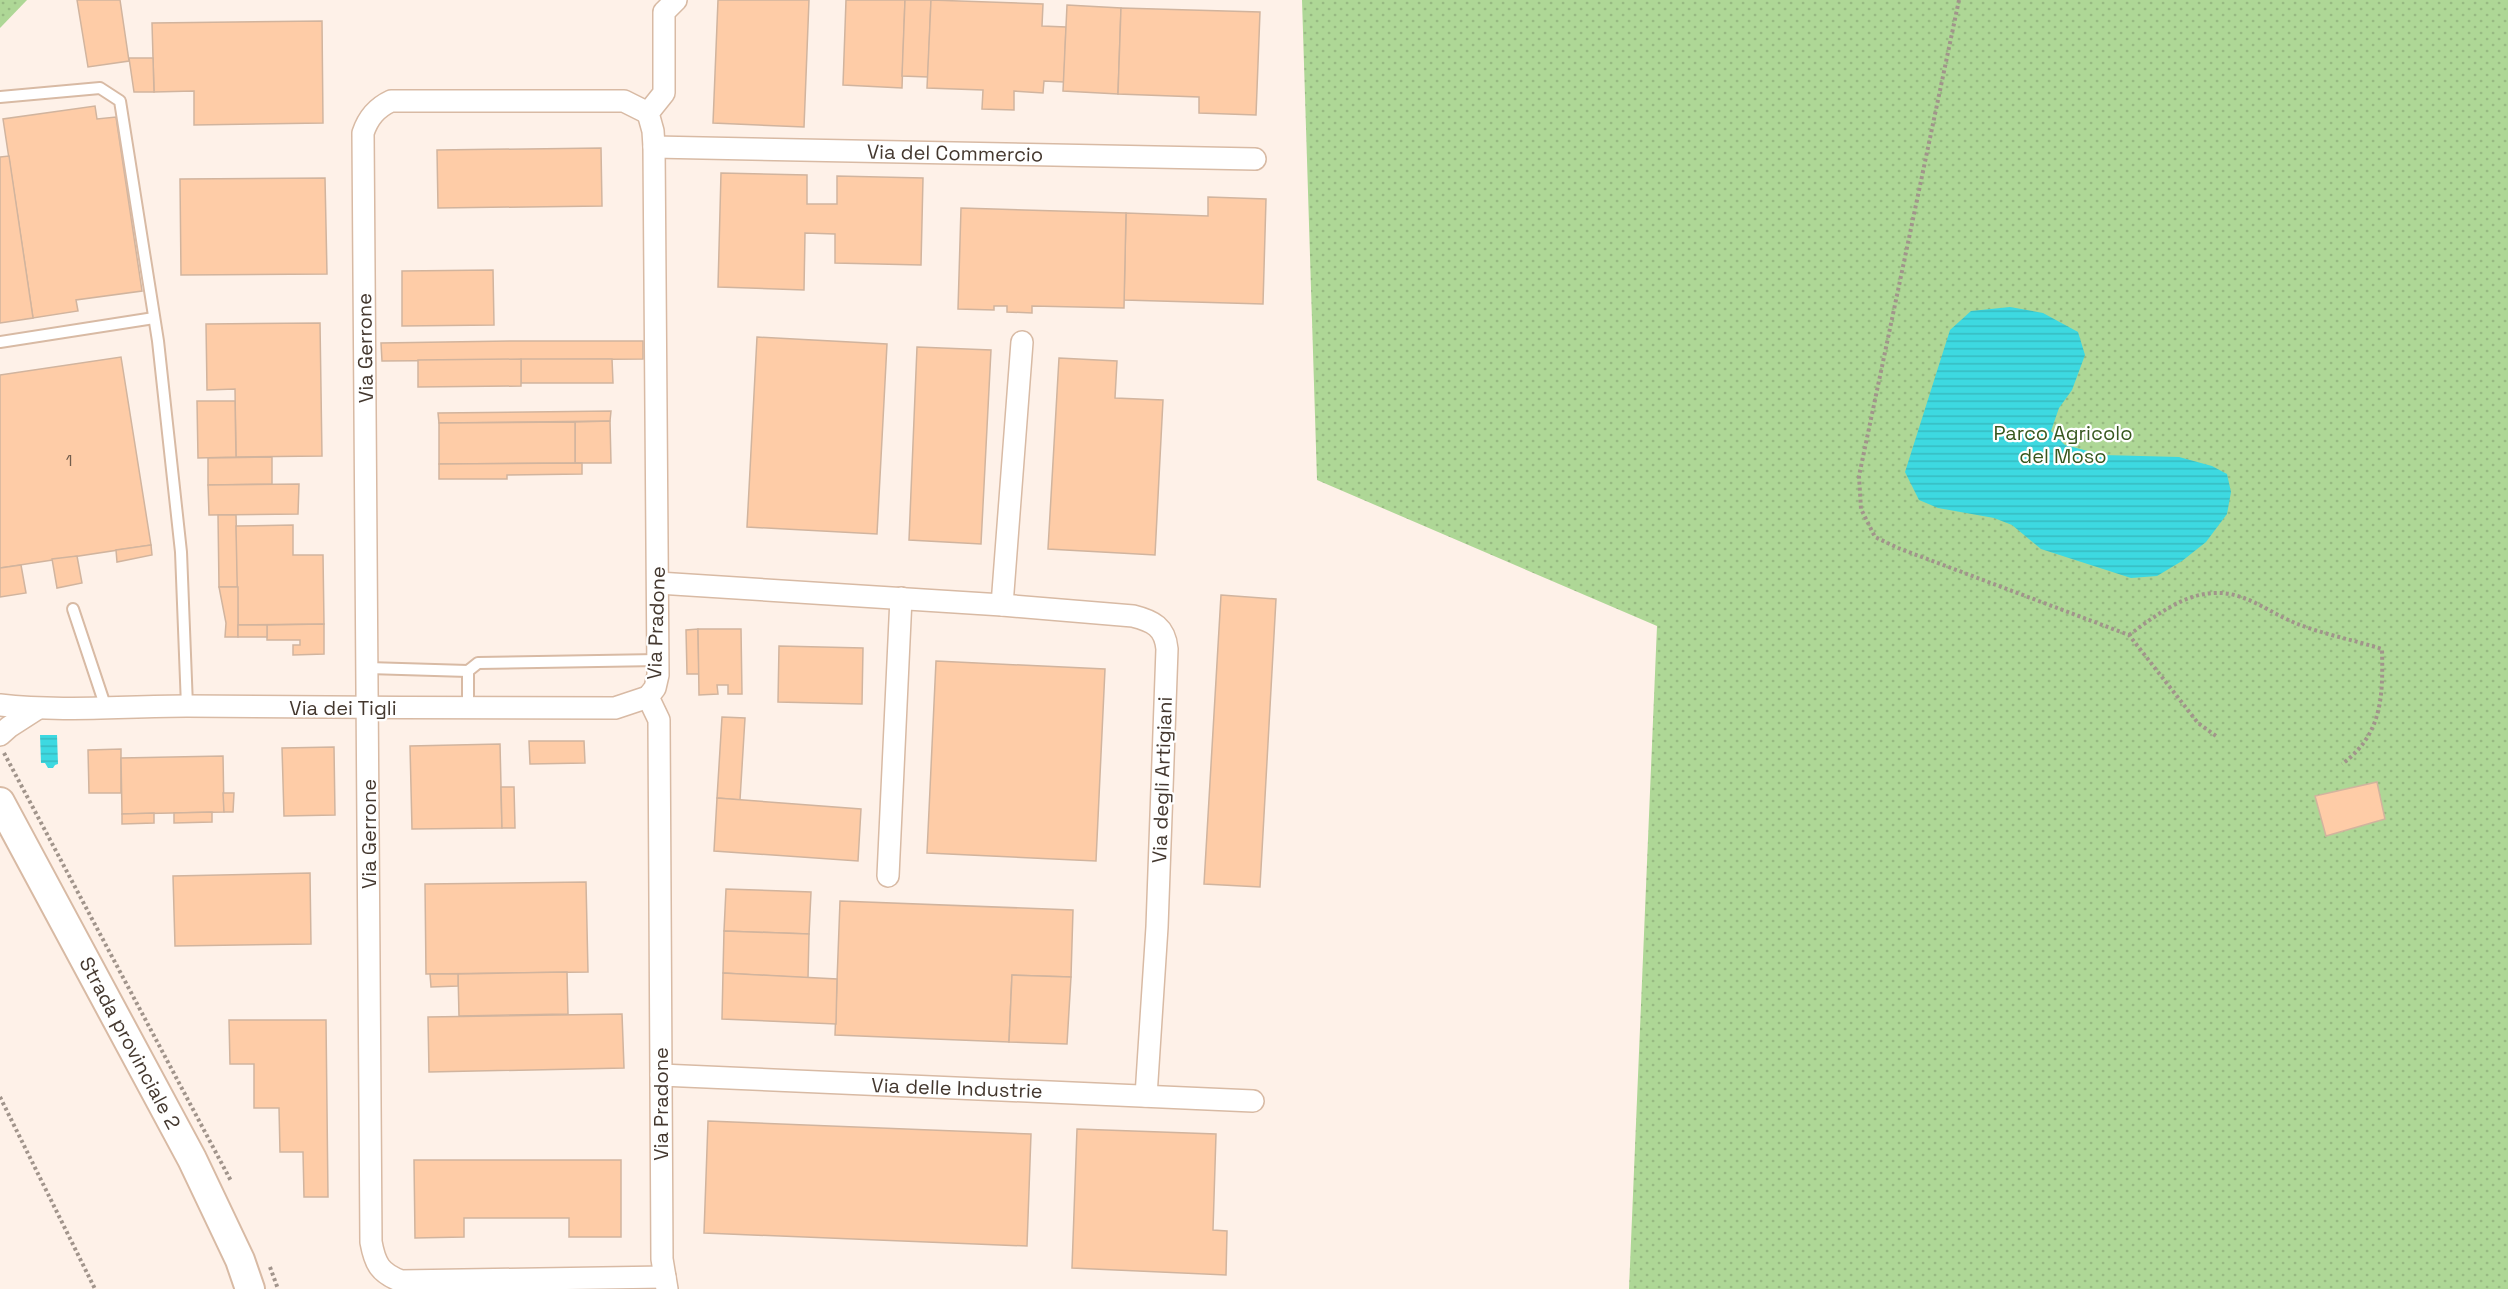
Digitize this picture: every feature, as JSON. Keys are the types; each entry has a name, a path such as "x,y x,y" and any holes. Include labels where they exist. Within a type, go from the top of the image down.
{"main road":[{"name":"Strada provinciale 2","path":"0,802 192,1159 240,1260 250,1289"}],"street":[{"path":"648,113 664,93 664,12 676,0"},
{"name":"Via Gerrone","path":"648,113 624,101 391,101 367,121 363,133 369,709 371,1242 378,1266 386,1276 401,1281 666,1283"},
{"name":"Via Pradone","path":"648,113 654,147 658,583 658,660 655,688 648,698 659,720 662,1259 666,1283"},
{"name":"Via del Commercio","path":"654,147 1255,159"},
{"path":"1002,605 1022,342"},
{"name":"Via degli Artigiani","path":"658,583 1002,605 1133,616 1148,620 1160,627 1166,639 1157,927 1146,1096"},
{"path":"888,876 901,598"},
{"name":"Via dei Tigli","path":"0,705 37,709 187,706 369,709 615,708 648,698"},
{"path":"0,735 37,709"},
{"name":"Via delle Industrie","path":"661,1075 1253,1101"}],"lane":[{"path":"0,98 100,88 120,101 154,318 181,552 187,706"},
{"path":"0,342 154,318"},
{"path":"73,609 106,708"},
{"path":"368,668 468,671 478,663 658,660"},
{"path":"468,671 468,708"}],"path":[{"path":"1959,0 1858,476 1861,509 1875,537 1898,548 2129,635 2198,723 2216,736"},
{"path":"2129,635 2182,600 2208,592 2221,592 2241,597 2297,624 2382,649 2382,696 2374,723 2353,756 2342,764"},
{"path":"0,1097 95,1289"}],"green space":[{"path":"0,0 27,0 0,28"},
{"name":"Parco Agricolo del Moso","path":"1302,0 2508,0 2508,1289 1629,1289 1657,626 1317,480"}],"water":[{"path":"2010,307 2043,313 2078,332 2085,355 2072,390 2059,408 2051,431 2065,445 2103,455 2179,457 2212,466 2227,474 2231,492 2227,514 2206,542 2182,561 2157,576 2131,578 2041,549 2012,525 1994,518 1938,508 1919,500 1905,472 1950,330 1971,311"},
{"path":"40,735 57,735 58,764 53,768 48,768 45,763 41,763"}],"building":[{"path":"77,0 120,0 129,61 88,67"},
{"path":"718,0 809,0 804,127 713,123"},
{"path":"846,0 905,0 902,88 843,85"},
{"path":"905,0 931,0 928,77 902,76"},
{"path":"931,0 1043,4 1042,26 1066,27 1064,82 1044,81 1043,93 1014,91 1014,110 982,109 983,90 927,88"},
{"path":"1067,5 1121,8 1118,94 1063,91"},
{"path":"1121,8 1260,12 1256,115 1199,113 1199,97 1118,94"},
{"path":"322,21 323,123 194,125 194,91 154,92 152,23"},
{"path":"129,58 153,58 154,92 134,92"},
{"path":"95,106 97,119 116,117 142,291 76,300 78,311 33,318 3,119"},
{"path":"601,148 602,206 438,208 437,150"},
{"path":"9,156 33,318 0,323 0,157"},
{"path":"721,173 807,175 807,204 837,204 837,176 923,178 921,265 835,263 835,234 805,233 804,290 718,287"},
{"path":"325,178 327,274 181,275 180,179"},
{"path":"1208,197 1266,199 1263,304 1124,300 1126,213 1208,216"},
{"path":"961,208 1126,213 1124,308 1032,306 1032,313 1007,312 1007,306 994,306 994,310 958,309"},
{"path":"493,270 494,325 402,326 402,271"},
{"path":"320,323 322,456 236,457 235,389 207,390 206,324"},
{"path":"757,337 887,344 877,534 747,527"},
{"path":"643,341 643,359 382,361 381,343"},
{"path":"917,347 991,350 981,544 909,540"},
{"path":"121,357 151,545 0,568 0,375"},
{"path":"1059,358 1117,361 1115,398 1163,400 1155,555 1048,549"},
{"path":"521,359 612,359 613,383 521,383"},
{"path":"521,359 521,386 418,387 418,360"},
{"path":"197,401 235,401 236,457 198,458"},
{"path":"611,411 610,421 439,423 438,413"},
{"path":"610,421 611,463 575,463 575,422"},
{"path":"575,422 575,463 439,464 439,423"},
{"path":"272,457 272,484 208,485 208,458"},
{"path":"582,463 582,474 507,475 507,479 439,479 439,464"},
{"path":"299,484 298,514 209,515 208,485"},
{"path":"218,515 236,515 238,587 219,587"},
{"path":"293,525 293,555 323,555 324,624 238,625 236,526"},
{"path":"151,545 152,555 117,562 116,550"},
{"path":"77,556 82,583 57,588 52,559"},
{"path":"21,565 26,593 0,597 0,568"},
{"path":"219,587 238,587 238,637 225,637 226,623"},
{"path":"1221,595 1276,599 1260,887 1204,884"},
{"path":"324,624 324,654 293,655 293,645 300,645 300,640 267,640 267,625"},
{"path":"238,625 267,625 267,637 238,637"},
{"path":"698,629 699,674 687,674 686,630"},
{"path":"698,629 741,629 742,694 728,694 728,685 717,685 718,694 699,695"},
{"path":"779,646 863,648 862,704 778,702"},
{"path":"936,661 1105,669 1096,861 927,853"},
{"path":"722,717 745,718 740,800 717,798"},
{"path":"529,741 584,741 585,763 530,764"},
{"path":"500,744 502,828 412,829 410,746"},
{"path":"334,747 335,815 284,816 282,748"},
{"path":"121,749 121,793 89,793 88,750"},
{"path":"223,756 224,812 122,814 121,758"},
{"path":"2377,782 2385,819 2326,836 2315,796"},
{"path":"501,787 514,787 515,828 502,828"},
{"path":"223,793 234,793 233,812 224,812"},
{"path":"717,798 861,809 858,861 714,851"},
{"path":"212,812 212,822 174,823 174,813"},
{"path":"154,813 154,823 122,824 122,814"},
{"path":"310,873 311,944 175,946 173,876"},
{"path":"586,882 588,972 426,974 425,884"},
{"path":"726,889 811,892 809,934 724,931"},
{"path":"840,901 1073,910 1071,977 1012,975 1009,1042 835,1035"},
{"path":"724,931 809,934 808,978 723,973"},
{"path":"567,972 568,1014 459,1016 458,974"},
{"path":"723,973 837,979 836,1024 722,1019"},
{"path":"430,974 458,974 458,986 431,987"},
{"path":"1012,975 1071,977 1067,1044 1009,1042"},
{"path":"622,1014 624,1068 429,1072 428,1017"},
{"path":"229,1020 326,1020 328,1197 304,1197 303,1152 280,1152 279,1108 254,1108 254,1064 230,1064"},
{"path":"708,1121 1031,1134 1027,1246 704,1233"},
{"path":"1077,1129 1216,1134 1213,1230 1227,1231 1226,1275 1072,1268"},
{"path":"414,1160 621,1160 621,1237 569,1237 569,1218 464,1218 464,1237 415,1238"}]}
